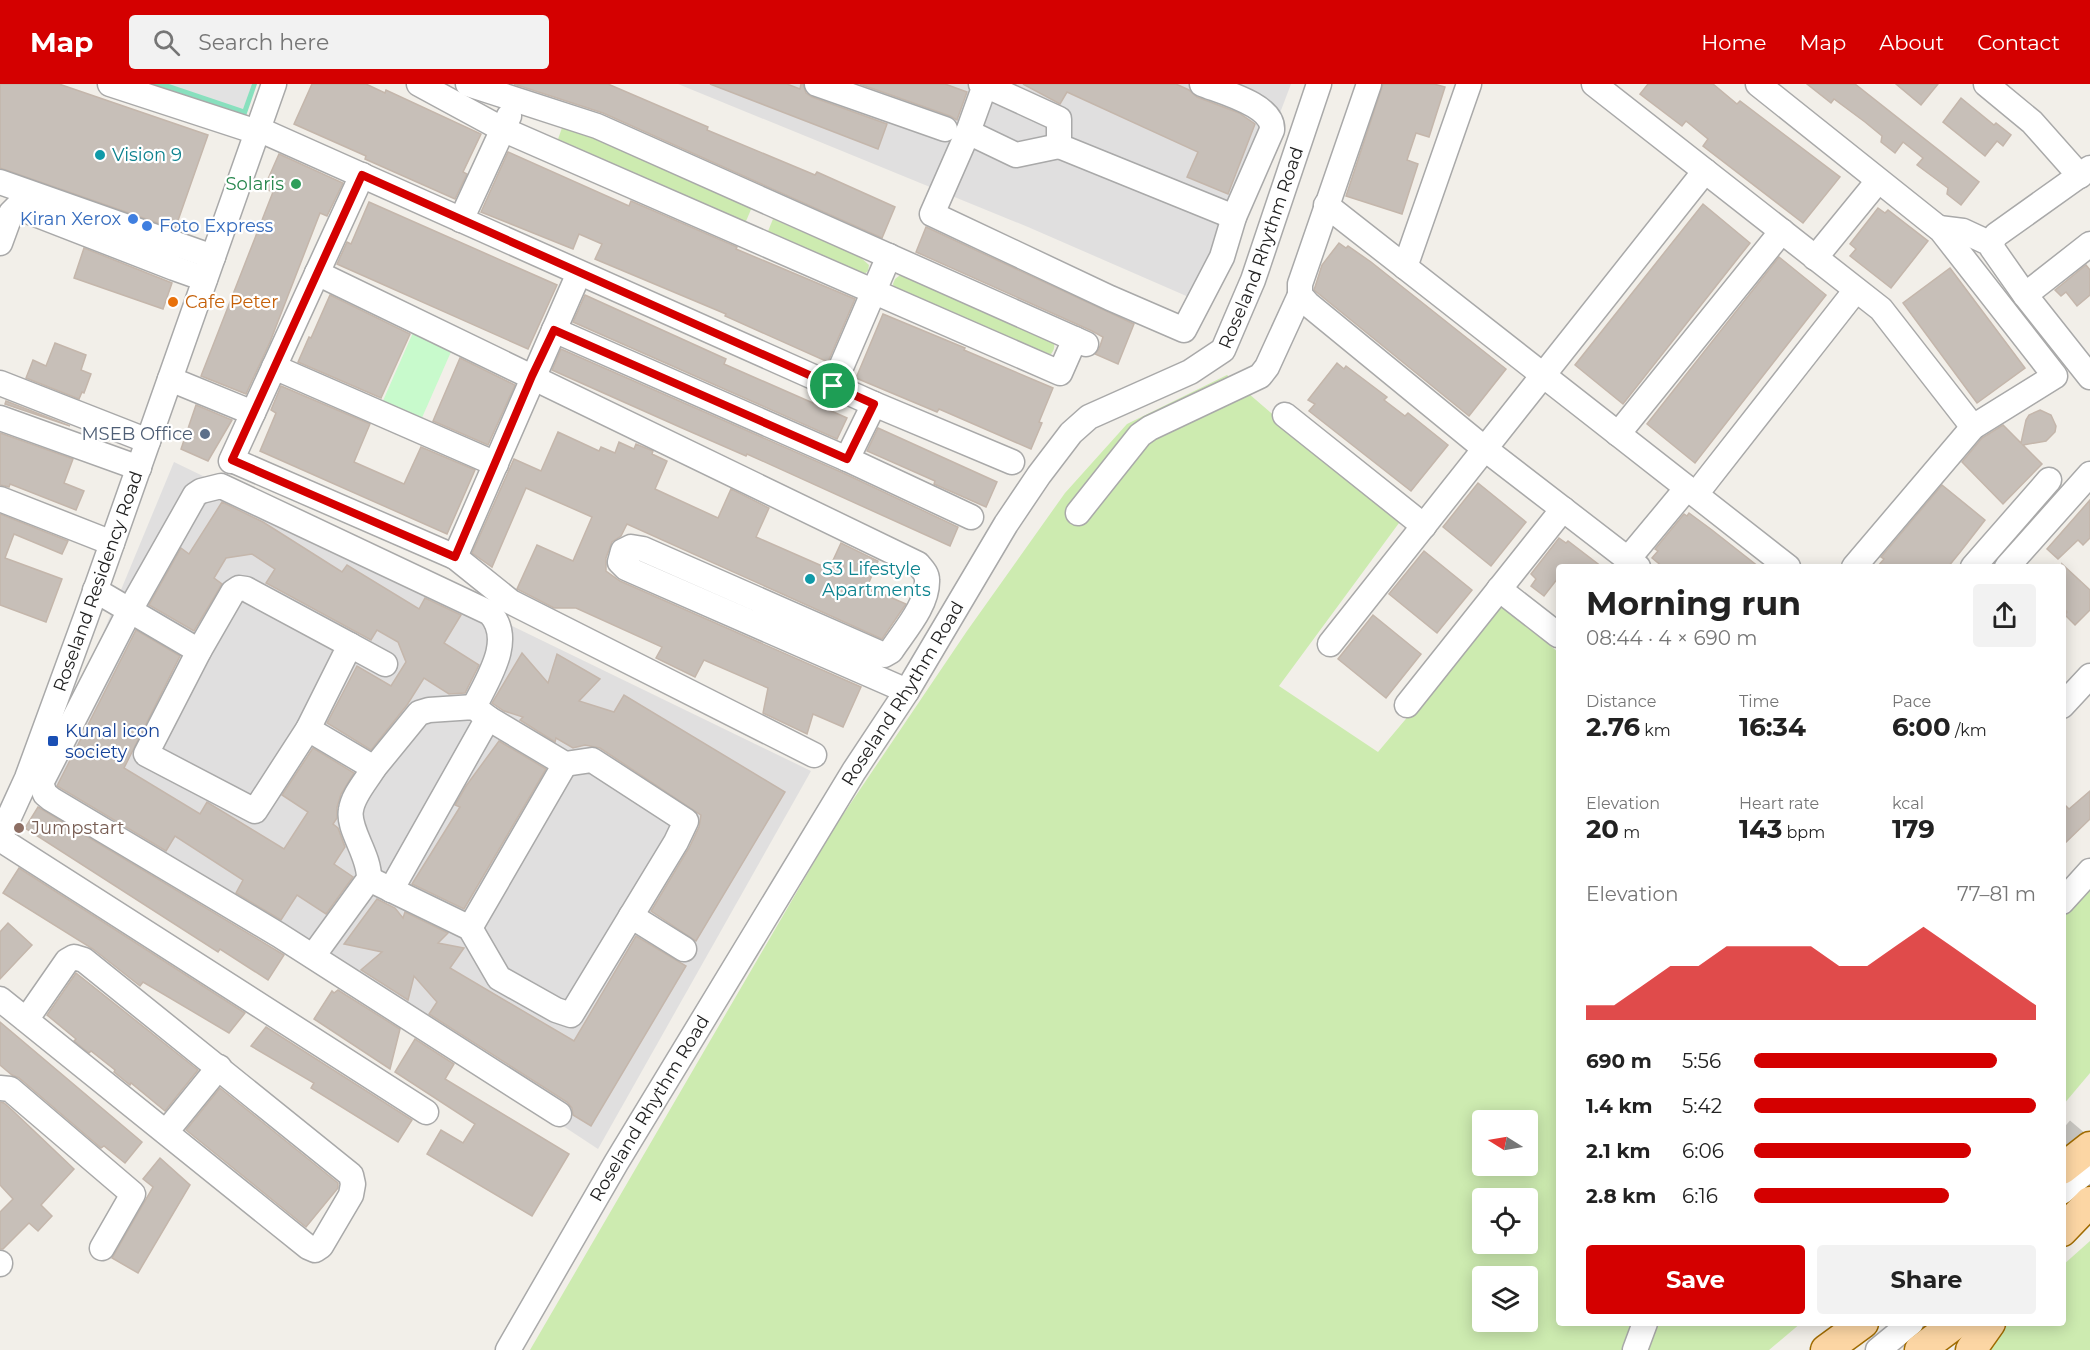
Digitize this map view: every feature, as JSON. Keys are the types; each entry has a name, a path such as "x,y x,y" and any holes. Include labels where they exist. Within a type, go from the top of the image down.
{"main road":[{"path":"2066,1166 2090,1147"},
{"path":"2066,1227 2090,1202"},
{"path":"1826,1350 1859,1326"},
{"path":"1920,1350 1952,1326"},
{"path":"1971,1350 1988,1326"}],"street":[{"path":"110,84 257,131 362,175 833,386 1012,462"},
{"name":"Roseland Residency Road","path":"0,838 27,778 274,84"},
{"path":"419,84 502,129 1060,373 1080,341 597,126 468,84"},
{"path":"817,84 956,130 1016,155 1059,146 1234,217"},
{"path":"1059,146 1059,119 984,84 956,130 932,214 1110,298 1184,330 1222,257 1234,217 1272,130 1273,122 1258,107 1202,84"},
{"name":"Roseland Rhythm Road","path":"508,1350 616,1163 854,771 907,691 1006,524 1039,475 1071,433 1089,417 1190,372 1223,350 1257,268 1319,84"},
{"path":"1078,513 1145,431 1260,376 1267,367 1300,295 1300,284 1369,84"},
{"path":"1405,267 1469,84"},
{"path":"1758,84 1939,228 2055,376 1973,427 1857,564"},
{"path":"1986,84 2032,122 2085,172 1996,235 1991,244"},
{"path":"1602,86 1705,171 1881,309 1973,427"},
{"path":"461,220 516,100"},
{"path":"1330,644 1705,171"},
{"path":"362,175 231,460 455,557 511,602 814,755"},
{"path":"1815,258 1878,181"},
{"path":"0,182 209,268"},
{"path":"1326,205 1784,564"},
{"path":"0,243 11,213 17,207 174,268 209,268"},
{"path":"1939,228 1963,231 1991,244 2025,295 2090,377"},
{"path":"1618,434 1782,231"},
{"path":"2025,295 2090,244"},
{"path":"833,386 889,256"},
{"path":"1222,257 1257,268"},
{"path":"317,273 918,564 925,572 927,580 920,606 891,651 884,655 643,549 631,548 623,551 620,562 626,568 907,691"},
{"path":"455,557 532,376 579,273"},
{"path":"1300,295 1485,449 1633,563 1856,290"},
{"path":"554,330 847,459 971,517"},
{"path":"274,367 496,464"},
{"path":"170,379 253,413"},
{"path":"0,383 148,441"},
{"path":"847,459 874,404"},
{"path":"1285,415 1424,526"},
{"path":"0,418 139,468"},
{"path":"2010,564 2090,474"},
{"path":"1975,564 2049,480"},
{"path":"391,890 481,712 501,645 496,619 490,613 221,486 201,491 195,495 130,610 46,769 41,783 45,794 313,956 560,1114"},
{"path":"0,500 112,543"},
{"path":"1407,705 1563,509"},
{"path":"350,645 308,729 255,811 146,754 232,592 239,588 246,590 350,645 385,664"},
{"path":"95,590 199,651"},
{"path":"1499,590 1556,633"},
{"path":"2066,702 2090,676"},
{"path":"313,956 369,879 369,869 351,820 350,810 374,768 418,713 429,710 481,712 565,764 592,760 686,821 676,842 571,1015 556,1010 499,978 470,928 369,879"},
{"path":"308,729 374,768"},
{"path":"470,928 565,764"},
{"path":"0,838 426,1112"},
{"path":"2066,898 2090,871"},
{"path":"631,916 684,949"},
{"path":"0,999 26,1020 308,1246 315,1250 321,1246 351,1196 353,1184 351,1175 84,960 74,957 67,961 26,1020"},
{"path":"166,1132 219,1067"},
{"path":"0,1088 10,1089 133,1194 102,1248"},
{"path":"2066,1189 2090,1168"},
{"path":"1635,1350 1644,1326"},
{"path":"1878,1350 1907,1326"}],"shaded area":[{"path":"169,84 252,84 243,109"},
{"path":"678,84 1291,84 1207,305 1028,227"},
{"path":"174,462 811,771 598,1149 41,783"}],"green space":[{"path":"151,84 257,84 246,116"},
{"path":"563,125 597,137 752,207 744,226 557,142"},
{"path":"773,219 860,257 869,265 868,271 863,275 766,236"},
{"path":"903,273 1053,339 1053,350 1049,356 895,291 893,284 895,279"},
{"path":"415,328 454,345 421,420 382,403"},
{"path":"1227,375 1399,523 1279,686 1378,752 1501,606 1556,650 1556,1326 1797,1326 1769,1350 530,1350 834,828 967,631 1065,493 1127,424"},
{"path":"2090,887 2090,1073 2066,1101 2066,914"},
{"path":"2090,1241 2090,1350 1987,1350 2005,1326 2066,1326 2066,1262"}],"building":[{"name":"Vision 9","path":"0,84 59,84 208,135 175,229 0,168"},
{"path":"312,84 366,84 385,93 386,90 481,134 463,172 467,174 455,199 294,124"},
{"path":"514,84 608,84 708,127 707,130 815,175 817,172 895,207 882,238 603,113"},
{"path":"710,84 787,84 800,89 803,84 806,93 812,97 887,124 878,149"},
{"path":"860,84 945,84 967,92 957,120"},
{"path":"1023,84 1176,84 1197,97 1239,113 1255,124 1228,194 1187,177 1198,152 1067,92 1060,104"},
{"path":"1383,84 1434,84 1445,87 1429,137 1416,133 1407,160 1418,164 1402,214 1346,196"},
{"path":"1648,84 1713,84 1737,104 1740,101 1840,177 1803,223 1703,146 1708,139 1686,121 1682,126 1640,94"},
{"path":"1807,84 1855,84 1979,182 1961,205 1947,194 1948,188 1917,165 1923,158 1903,142 1895,153 1881,142 1882,136 1865,122 1834,99 1831,103"},
{"path":"1896,84 1938,84 1921,105"},
{"path":"1961,98 1994,125 1996,123 2011,135 2003,146 1997,141 1985,156 1943,122"},
{"path":"508,152 629,206 631,201 737,247 736,249 855,299 828,362 725,316 726,314 595,259 602,244 579,234 573,249 481,212"},
{"path":"279,154 343,183 327,216 320,213 270,342 246,394 201,376 273,192 264,188"},
{"path":"369,202 557,285 528,349 337,264 347,242 351,244"},
{"path":"1703,204 1750,243 1623,404 1575,365"},
{"path":"1878,208 1885,213 1888,210 1928,241 1891,288 1850,256 1856,249 1850,244"},
{"path":"926,227 1134,324 1118,364 1095,354 1103,337 916,252"},
{"path":"1339,243 1346,248 1348,246 1371,262 1506,369 1469,416 1314,290 1322,265"},
{"path":"84,248 172,283 163,309 74,278"},
{"path":"1779,257 1826,295 1695,463 1647,424"},
{"path":"2086,265 2090,270 2090,295 2077,306 2066,292 2061,296 2055,290"},
{"path":"1950,268 2025,368 1977,403 1903,303"},
{"path":"330,295 410,334 381,398 298,362"},
{"path":"585,295 726,359 724,364 847,418 837,439 573,322"},
{"path":"883,314 1053,388 1031,449 939,409 937,412 856,378"},
{"path":"55,343 86,355 81,370 91,374 84,393 82,392 79,399 26,378 33,360 46,366"},
{"path":"561,349 841,472 958,527 950,546 747,454 746,456 552,370"},
{"path":"460,358 515,385 488,445 433,421"},
{"path":"1337,363 1344,369 1346,366 1387,397 1384,400 1405,416 1408,413 1448,445 1411,491 1309,411 1315,404 1308,400"},
{"path":"281,386 370,424 354,462 404,484 421,447 475,470 447,534 260,451 276,413 271,410"},
{"path":"6,401 70,426 5,404"},
{"name":"MSEB Office","path":"196,405 232,420 208,461 181,449"},
{"path":"2040,410 2051,415 2056,426 2055,432 2046,441 2023,445 2042,464 2003,504 1962,462 1982,438 2003,425 2021,443 2026,420 2029,415"},
{"path":"878,428 997,482 986,507 934,484 935,481 867,451"},
{"name":"S3 Lifestyle Apartments","path":"558,432 599,451 601,447 615,453 619,442 634,449 636,444 653,451 652,454 667,461 655,489 718,518 731,489 769,508 756,537 829,569 841,543 878,561 867,587 906,604 882,639 627,524 621,536 612,542 606,558 606,571 620,581 861,687 843,727 813,714 807,734 763,713 768,688 704,660 695,677 656,658 662,647 576,608 554,608 517,589 537,545 573,561 592,517 526,488 492,567 472,553 514,459 541,471"},
{"path":"0,433 73,459 64,483 84,491 76,510 10,484 9,487 0,485"},
{"path":"1478,483 1526,522 1491,566 1443,527"},
{"path":"1942,485 1985,520 1950,564 1880,564 1884,559 1881,557"},
{"path":"2090,500 2090,538 2083,545 2078,540 2058,559 2047,549"},
{"path":"222,502 263,522 342,572 347,565 419,609 425,598 461,615 444,643 479,665 465,693 449,694 424,678 407,705 371,750 327,723 357,666 391,686 406,662 398,642 377,630 371,640 266,583 275,569 252,554 226,558 214,578 222,584 194,631 149,605 181,548 189,554"},
{"path":"1689,513 1755,564 1659,564 1652,558 1658,551 1655,549 1684,514 1687,516"},
{"path":"0,514 68,541 62,554 14,534 5,558 62,579 46,622 0,605"},
{"path":"1559,538 1566,543 1568,541 1598,564 1556,564 1556,581 1544,596 1531,586 1536,579 1531,574"},
{"path":"1424,551 1472,590 1437,633 1389,594"},
{"path":"2066,568 2090,590 2090,610 2075,625 2066,616"},
{"path":"1373,615 1421,654 1386,698 1338,659"},
{"path":"136,630 180,656 124,768 200,814 207,802 284,849 308,812 282,795 313,748 354,773 341,794 337,807 337,818 333,824 338,828 345,847 334,864 353,877 326,914 297,895 281,920 236,893 243,880 175,836 166,851 57,786"},
{"path":"522,653 548,683 557,654 600,679 579,701 614,712 624,695 785,792 696,941 651,911 689,848 699,827 701,815 600,748 585,745 573,748 556,738 555,742 520,720 523,717 504,711 492,703"},
{"path":"499,741 546,769 464,909 412,884 460,807 455,805 466,786"},
{"path":"2090,791 2090,819 2066,842 2066,806 2069,809"},
{"path":"38,807 284,955 268,980 220,949 218,952 25,828"},
{"path":"19,868 245,1013 229,1033 143,982 140,986 93,949 3,893"},
{"path":"377,899 395,908 403,918 405,912 448,933 438,943 464,948 450,968 574,1041 636,936 686,966 591,1126 573,1115 572,1108 567,1102 429,1014 437,1002 414,976 408,1000 361,970 382,952 344,944"},
{"path":"8,923 32,945 0,979 0,932"},
{"path":"76,973 198,1070 165,1111 131,1083 130,1085 91,1051 89,1053 74,1041 76,1039 47,1015"},
{"path":"338,990 400,1029 390,1069 314,1019 332,991 334,993"},
{"path":"0,1022 142,1142 125,1163 104,1146 101,1148 19,1078 0,1065"},
{"path":"266,1027 412,1120 398,1142 311,1088 314,1083 251,1046"},
{"path":"415,1039 454,1064 445,1079 569,1154 532,1216 427,1154 441,1130 463,1143 475,1124 395,1072"},
{"path":"220,1088 338,1183 338,1188 306,1227 186,1130"},
{"path":"0,1102 12,1110 74,1169 41,1205 52,1216 38,1231 29,1223 3,1249 0,1249 0,1212 13,1199 0,1185"},
{"path":"160,1158 190,1185 138,1273 112,1258 153,1187 143,1179"}],"tunnel":[{"path":"2066,1148 2090,1120"}],"place":[{"name":"Vision 9","path":"100,155"},
{"name":"Solaris","path":"296,184"},
{"name":"Kiran Xerox","path":"133,219"},
{"name":"Foto Express","path":"147,226"},
{"name":"Cafe Peter","path":"173,302"},
{"name":"MSEB Office","path":"205,434"},
{"name":"S3 Lifestyle Apartments","path":"810,579"},
{"name":"Kunal icon society","path":"53,741"},
{"name":"Jumpstart","path":"19,828"}],"route":[{"path":"362,175 833,386 874,404 847,459 554,330 455,557 232,460 362,175"}]}
